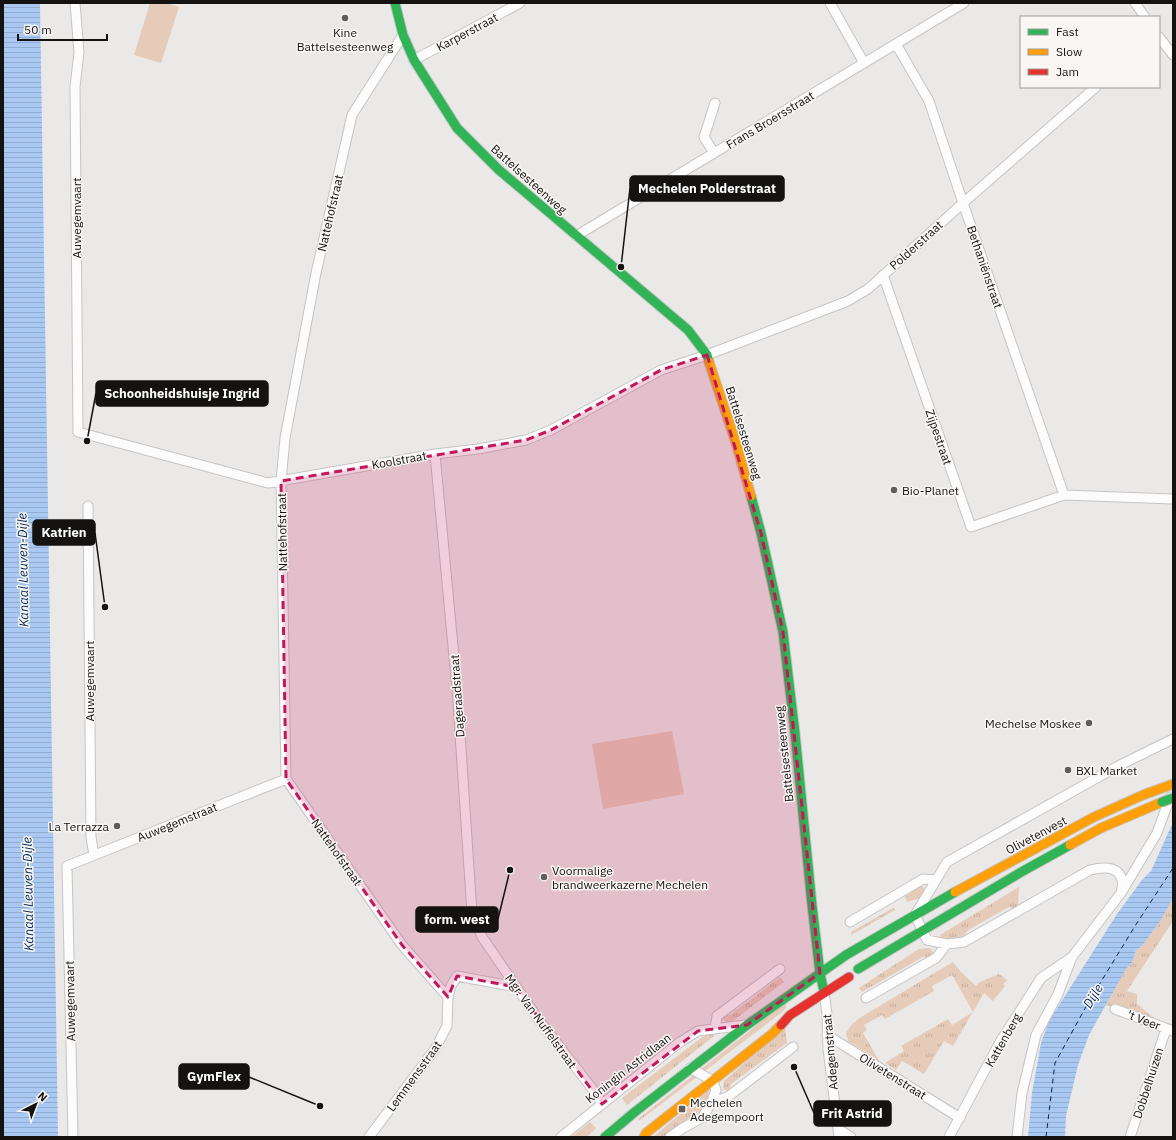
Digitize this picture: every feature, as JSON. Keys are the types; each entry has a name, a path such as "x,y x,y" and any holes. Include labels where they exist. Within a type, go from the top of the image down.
{"main road":[{"name":"Battelsesteenweg","path":"395,3 403,35 414,60 457,128 498,170 688,330 707,355 736,443 758,525 782,632 795,733 820,973 824,992"},
{"name":"Olivetenvest","path":"846,955 958,890 1094,817 1143,795 1171,785"},
{"name":"Olivetenvest","path":"824,992 849,977 858,969 1023,870 1100,828 1173,798"},
{"name":"Koningin Astridlaan","path":"605,1137 690,1068 747,1025 846,955"},
{"path":"644,1137 646,1133 772,1034 790,1015 824,992"}],"street":[{"name":"Auwegemvaart","path":"75,3 79,52 75,87 78,432"},
{"name":"Karperstraat","path":"414,60 520,3"},
{"path":"830,3 864,63"},
{"name":"Frans Broersstraat","path":"576,236 964,3"},
{"path":"1135,3 1144,16"},
{"name":"Nattehofstraat","path":"403,35 352,115 316,273 285,438 281,481 286,779 402,945 448,997"},
{"path":"1160,38 1173,55"},
{"name":"Bethaniënstraat","path":"896,44 929,101 1064,495"},
{"name":"Polderstraat","path":"707,355 848,301 868,289 963,203 1095,88"},
{"path":"714,153 704,137 715,103"},
{"name":"Zijpestraat","path":"883,275 970,528 1064,495"},
{"name":"Koolstraat","path":"78,432 268,484 435,454 478,449 526,440 551,430 661,370 707,355"},
{"name":"Dageraadstraat","path":"435,454 457,689 472,913 482,937"},
{"path":"1064,495 1173,499"},
{"name":"Auwegemvaart","path":"88,506 90,837 94,855"},
{"name":"Olivetenvest","path":"915,915 947,862 1118,766 1173,739"},
{"name":"Auwegemstraat","path":"67,866 286,779"},
{"path":"1017,1137 1022,1093 1036,1035 1058,994 1072,956 1121,893 1157,833 1171,785"},
{"name":"Auwegemvaart","path":"67,866 73,1137"},
{"path":"915,915 927,940 947,944 964,942 1090,870 1105,867 1118,872 1123,881 1121,893"},
{"path":"850,922 923,879 936,880"},
{"name":"Mgr. Van Nuffelstraat","path":"482,937 516,987 594,1091 602,1104"},
{"path":"866,998 936,958 947,944"},
{"name":"Kattenberg","path":"949,1137 1000,1042 1041,978 1072,956"},
{"path":"715,1029 717,1016 780,969"},
{"name":"Lemmensstraat","path":"369,1137 435,1049 447,1026 448,997 451,986 457,976 516,987"},
{"name":"Adegemstraat","path":"824,992 827,1014 827,1035 838,1133"},
{"name":"'t Veer","path":"1115,1009 1169,1030"},
{"name":"Koningin Astridlaan","path":"561,1137 680,1042 698,1030 747,1025"},
{"name":"Dobbelhuizen","path":"1130,1137 1169,1030"},
{"name":"Olivetenstraat","path":"827,1035 960,1118"},
{"path":"712,1101 729,1096 793,1047"},
{"path":"670,1137 702,1117 712,1101 716,1090 713,1081 690,1068"},
{"path":"838,1133 851,1137"}],"highlighted area":[{"path":"707,355 761,533 783,632 820,973 747,1025 698,1031 602,1104 516,987 457,976 448,997 402,945 286,779 281,481 526,440 551,430 661,370"}],"green space":[{"path":"150,3 167,3 179,7 161,63 134,55"},
{"path":"672,731 684,794 603,809 592,744"},
{"path":"918,885 924,888 921,898 907,902 905,897 911,893 912,888"},
{"path":"1019,887 1018,906 1014,908 1009,907 968,930 966,934 960,938 941,939 940,935"},
{"path":"1173,898 1173,921 1127,991 1137,994 1137,1004 1157,1020 1152,1021 1106,1005 1126,969 1132,963 1136,950 1142,946 1161,920"},
{"path":"895,908 895,910 851,935 851,932"},
{"path":"929,948 932,950 933,954 928,958 923,957 862,992 859,988 919,949"},
{"path":"953,962 976,986 980,982 999,974 1007,980 1003,984 1005,986 993,1001 984,993 973,1012 952,975 932,986 934,991 885,1019 882,1015 864,1025 867,1030 863,1033 881,1064 874,1057 848,1041 846,1033 852,1024 861,1017"},
{"path":"780,977 784,982 734,1020 730,1022 724,1021 723,1014 730,1015"},
{"path":"786,1002 786,1008 781,1013 639,1121 638,1119"},
{"path":"973,1012 953,1046 944,1041 924,1074 902,1061 896,1070 885,1063 904,1051 901,1046 948,1019 952,1025"},
{"path":"785,1027 787,1043 731,1084 730,1090 728,1091 723,1089 724,1081"},
{"path":"712,1034 714,1036 627,1105 622,1098 705,1035"},
{"path":"708,1091 710,1093 704,1108 696,1116 693,1115 664,1137 653,1137"},
{"path":"590,1122 596,1128 587,1137 571,1137"}],"water":[{"name":"Kanaal Leuven-Dijle","path":"3,3 40,3 58,1137 4,1137"},
{"name":"Dijle","path":"1173,822 1173,898 1161,920 1142,946 1136,950 1132,963 1126,969 1089,1035 1078,1065 1066,1116 1065,1137 1028,1137 1032,1093 1041,1043 1049,1021 1117,914 1142,880 1151,871"}],"ferry route":[{"path":"1046,1137 1055,1063 1088,1003 1135,926 1173,868"}],"traffic: fast":[{"path":"395,3 403,35 414,60 457,128 499,170 688,330 707,355 709,362"},
{"path":"751,496 761,533 783,632 795,733 812,905 820,973 824,992"},
{"path":"1162,802 1173,798"},
{"path":"858,969 1023,871 1070,845"},
{"path":"605,1137 636,1111 747,1025 846,955 955,892"}],"traffic: slow":[{"path":"709,362 736,443 751,496"},
{"path":"955,892 1094,817 1143,795 1173,784"},
{"path":"1070,845 1101,828 1162,802"},
{"path":"644,1137 646,1133 772,1034 781,1025"}],"traffic: jam":[{"path":"781,1025 790,1015 849,977"}],"place":[{"name":"Kine Battelsesteenweg","path":"345,18"},
{"name":"Mechelen Polderstraat","path":"621,267"},
{"name":"Schoonheidshuisje Ingrid","path":"87,441"},
{"name":"Bio-Planet","path":"894,490"},
{"name":"Katrien","path":"105,607"},
{"name":"Mechelse Moskee","path":"1089,723"},
{"name":"BXL Market","path":"1068,770"},
{"name":"La Terrazza","path":"117,826"},
{"name":"form. west","path":"510,870"},
{"name":"Voormalige brandweerkazerne Mechelen","path":"544,877"},
{"name":"Frit Astrid","path":"794,1067"},
{"name":"GymFlex","path":"320,1106"},
{"name":"Mechelen Adegempoort","path":"682,1109"}]}
